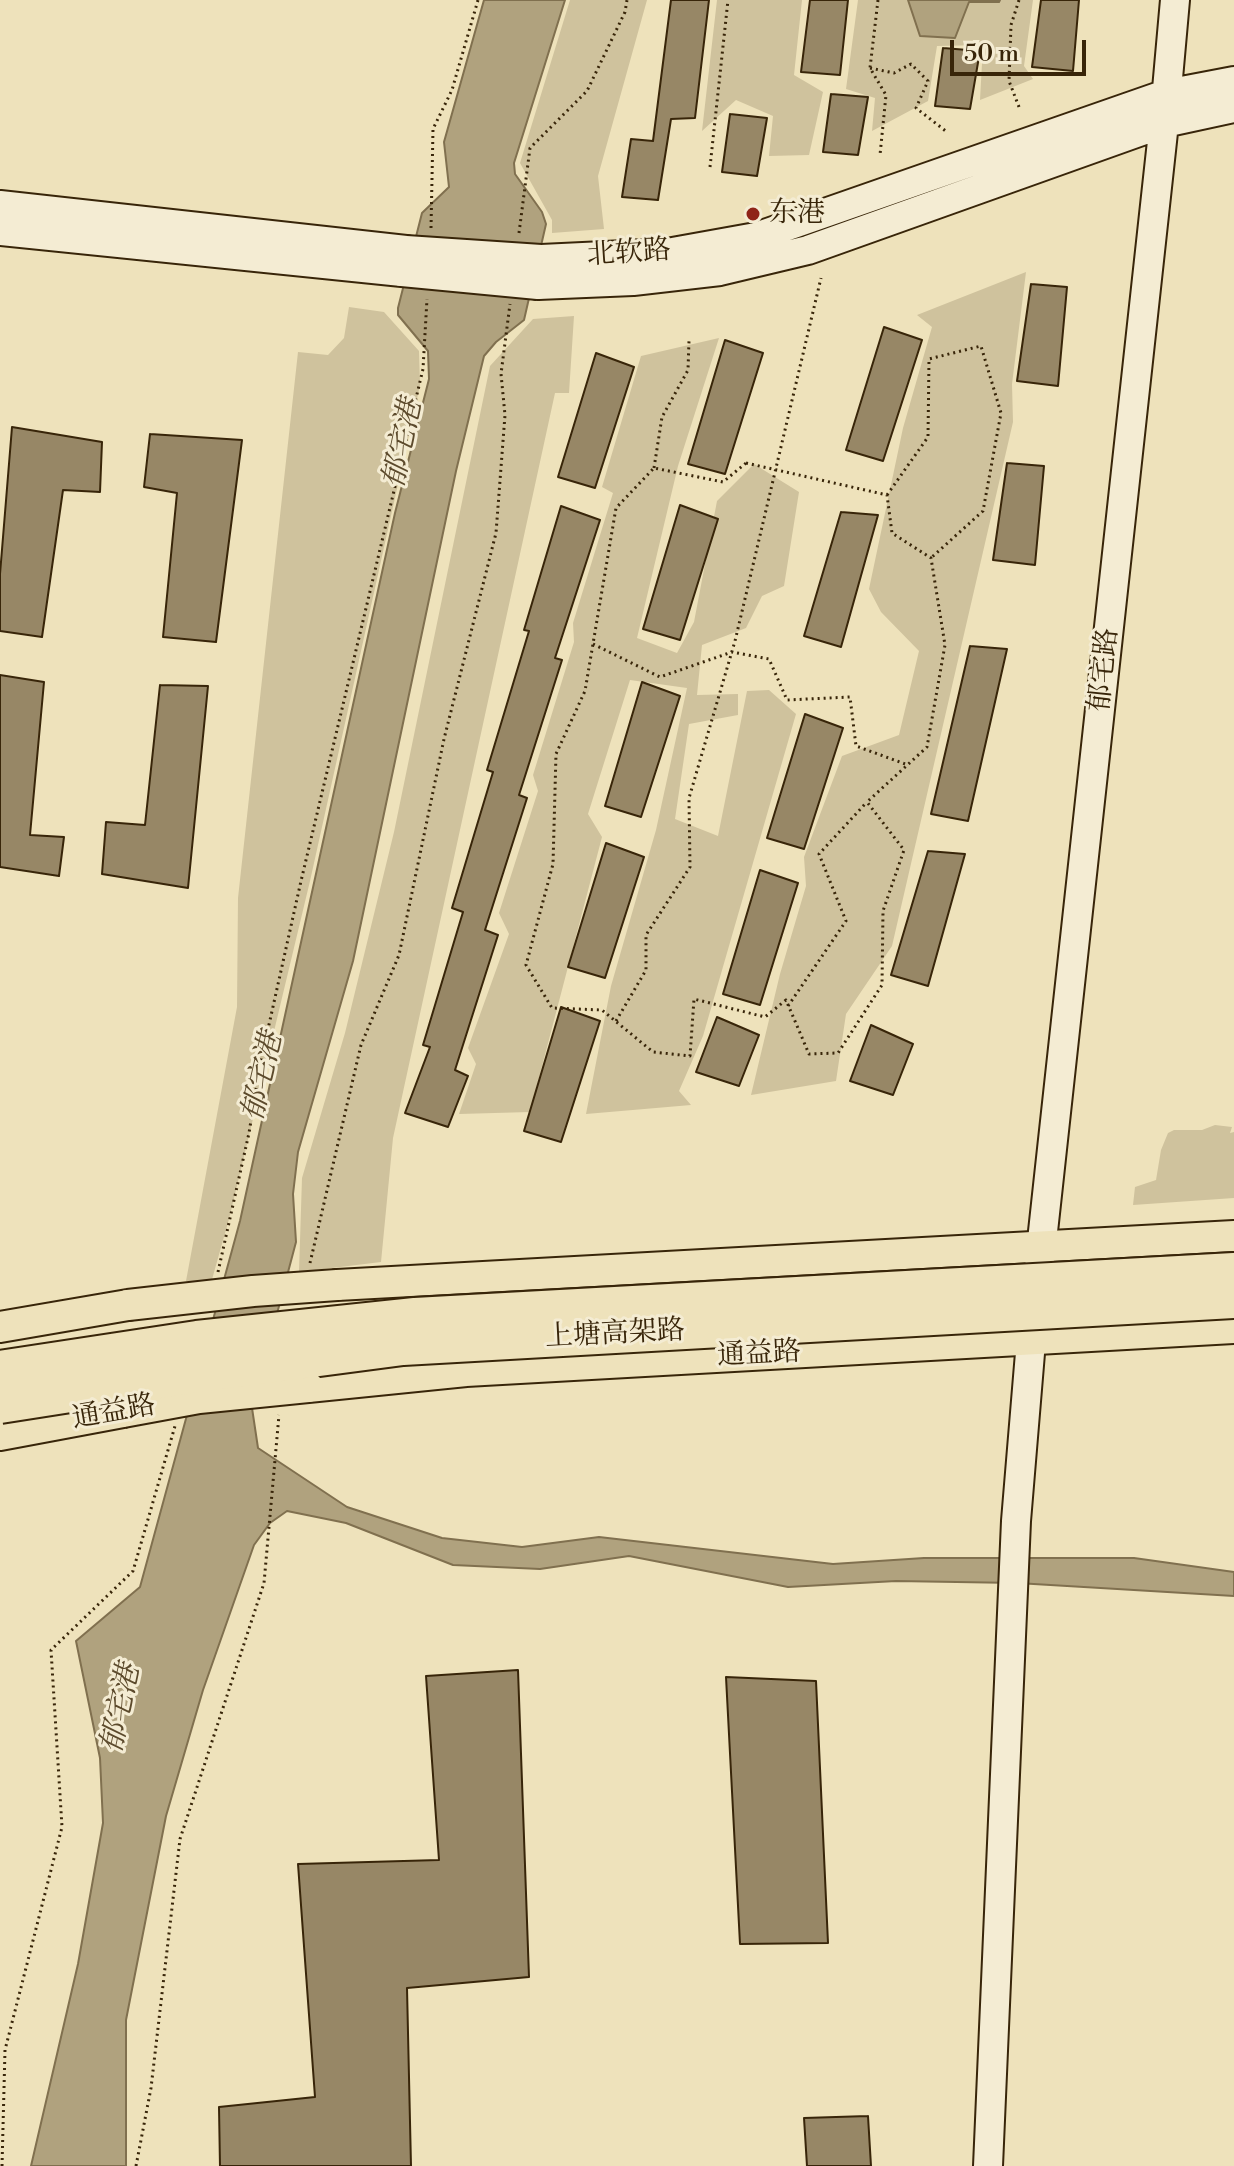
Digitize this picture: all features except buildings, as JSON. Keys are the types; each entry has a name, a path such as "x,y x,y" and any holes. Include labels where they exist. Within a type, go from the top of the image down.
{"highway":[{"name":"上塘高架路","path":"0,1369 197,1339 415,1316 1234,1271"},
{"name":"上塘高架路","path":"0,1405 198,1374 403,1347 1234,1300"}],"main road":[{"path":"0,1327 128,1305 253,1291 1234,1236"},
{"name":"通益路","path":"0,1435 199,1398 466,1371 1234,1328"}],"street":[{"name":"郁宅路","path":"988,2166 1016,1521 1031,1340 1175,0"},
{"name":"北软路","path":"540,272 756,237 1166,94 1234,81"},
{"name":"北软路","path":"0,231 633,281 720,271 808,250 1164,123 1234,108"},
{"name":"北软路","path":"0,205 404,261"}],"path":[{"path":"430,234 433,129 452,90 478,0"},
{"path":"518,238 530,148 587,91 625,12 627,0"},
{"path":"710,167 728,0"},
{"path":"878,0 870,68 886,95 880,155"},
{"path":"1019,0 1011,25 1009,81 1019,107"},
{"path":"870,68 894,73 911,64 928,81 916,108 947,132"},
{"path":"616,1021 646,970 646,935 690,867 689,798 732,652 821,278"},
{"path":"216,1281 301,881 423,369 427,294"},
{"path":"310,1263 361,1045 399,955 444,739 496,533 505,415 501,374 511,299"},
{"path":"689,341 688,370 662,417 654,468 616,508 585,691 556,754 553,864 526,965 552,1008 602,1010 653,1052 690,1056 694,999 765,1017 786,1000 809,1054 838,1053 882,985 883,911 904,850 867,802"},
{"path":"788,1006 846,921 819,854 867,802 927,747 945,645 931,558 892,533 887,495 928,437 929,359 981,346 1001,413 983,511 931,558"},
{"path":"654,468 723,482 746,463 887,495"},
{"path":"593,644 660,677 732,652 769,659 787,700 850,697 856,746 908,765"},
{"path":"136,2166 151,2088 180,1839 264,1583 280,1412"},
{"path":"2,2166 5,2050 62,1827 51,1650 133,1571 177,1419"}],"shaded area":[{"path":"570,0 647,0 598,176 604,229 552,233 552,220 520,163"},
{"path":"717,0 802,0 794,75 823,92 809,155 769,156 773,116 736,100 702,131"},
{"path":"858,0 1033,0 1024,66 1033,79 980,100 983,45 937,46 928,101 872,131 875,98 846,89"},
{"path":"1026,272 1012,384 1013,422 892,946 846,1014 836,1081 751,1095 780,974 806,886 804,857 842,756 899,735 919,651 881,612 869,589 903,428 932,327 917,315"},
{"path":"349,307 384,312 419,351 420,385 310,881 229,1219 211,1283 186,1281 237,1007 238,898 298,352 328,355 344,338"},
{"path":"574,316 569,393 555,393 393,1138 381,1262 299,1272 302,1178 345,1033 394,832 490,366 533,319"},
{"path":"719,338 678,466 637,638 677,653 694,622 717,501 754,464 799,492 784,586 762,596 746,628 702,645 697,695 738,694 738,715 689,724 675,819 718,836 747,691 769,690 796,714 703,1036 679,1091 691,1105 586,1114 611,986 656,830 687,688 630,680 588,814 602,837 530,1112 459,1114 476,1064 468,1048 509,934 499,913 538,791 533,775 574,642 573,623 613,493 602,487 641,356"},
{"path":"1215,1125 1232,1127 1230,1133 1234,1132 1234,1198 1133,1205 1135,1187 1156,1180 1161,1150 1168,1133 1174,1130 1202,1130"}],"water":[{"name":"郁宅港","path":"484,0 565,0 514,163 515,174 542,212 546,224 524,320 484,356 456,471 353,961 298,1152 293,1194 296,1242 252,1408 258,1448 347,1507 442,1538 522,1547 599,1537 833,1564 924,1558 1134,1558 1234,1572 1234,1596 1017,1583 896,1581 788,1587 629,1556 540,1569 453,1565 346,1523 287,1511 270,1523 254,1545 203,1690 166,1816 126,2020 126,2166 31,2166 78,1964 103,1823 100,1758 76,1641 140,1587 240,1221 395,513 429,379 428,351 398,315 398,308 422,213 449,187 444,142"},
{"path":"908,0 1000,0 969,2 955,38 920,36"}],"place":[{"name":"东港","path":"753,214"}]}
